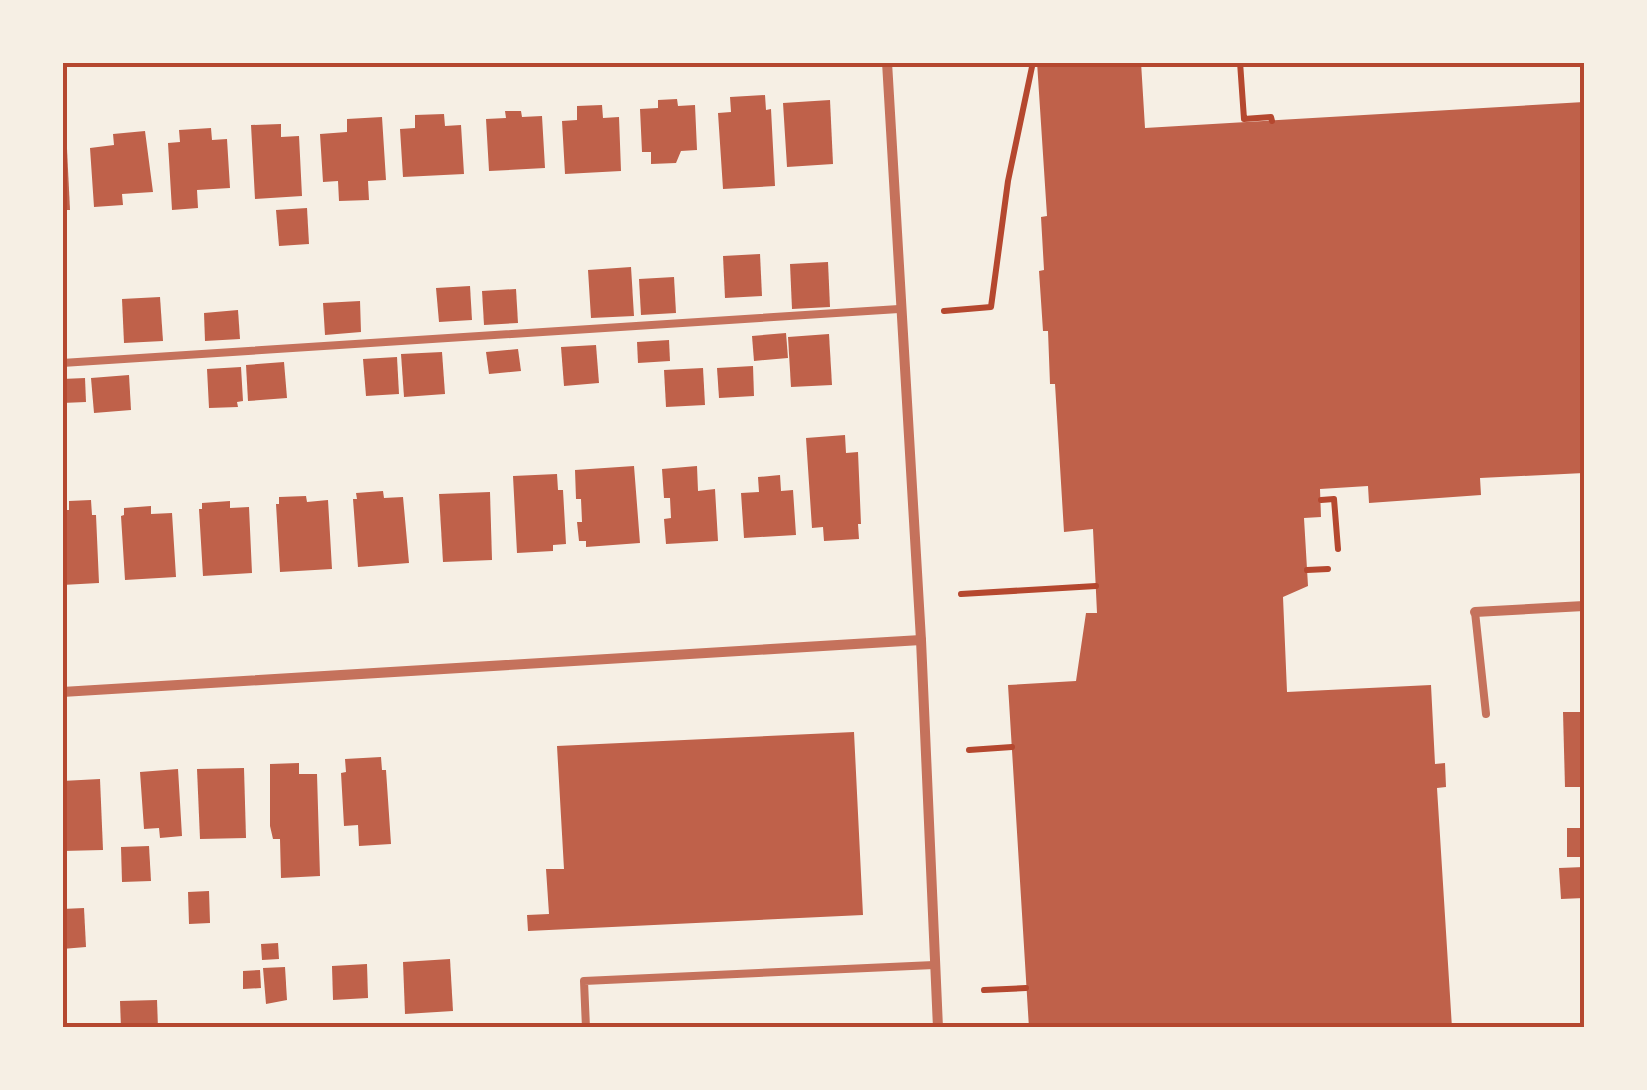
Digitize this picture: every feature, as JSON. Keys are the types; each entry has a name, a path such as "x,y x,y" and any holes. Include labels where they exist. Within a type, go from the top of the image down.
{"street":[{"path":"887,62 938,1028"},
{"path":"1475,612 1584,606"},
{"path":"62,692 920,640"}],"lane":[{"path":"62,363 899,310"},
{"path":"1475,612 1486,714"},
{"path":"586,1028 584,980 934,965"}],"path":[{"path":"944,311 991,307 1008,181 1033,62"},
{"path":"1240,62 1244,119 1271,117 1272,121"},
{"path":"1321,500 1334,499 1338,549"},
{"path":"1307,570 1328,569"},
{"path":"961,594 1096,586"},
{"path":"970,750 1012,747"},
{"path":"984,990 1026,988"}],"building":[{"path":"1037,62 1141,62 1145,128 1584,102 1584,473 1480,478 1481,495 1369,503 1368,486 1320,489 1321,517 1304,518 1308,586 1283,597 1287,692 1431,685 1435,764 1445,763 1446,787 1437,788 1452,1028 1029,1028 1008,685 1076,681 1086,613 1097,613 1093,529 1064,532 1055,384 1050,384 1048,331 1043,331 1039,271 1044,270 1041,217 1047,216"},
{"path":"765,95 766,110 771,109 775,186 723,189 718,113 731,112 730,97"},
{"path":"677,99 678,106 695,105 697,150 681,151 676,163 651,164 651,152 642,152 640,109 658,108 658,100"},
{"path":"830,100 833,164 787,167 783,103"},
{"path":"602,105 603,118 619,117 621,171 565,174 562,121 577,120 577,106"},
{"path":"505,111 521,111 522,117 542,116 545,168 489,171 486,119 506,118"},
{"path":"444,114 445,126 461,125 464,174 403,177 400,129 415,128 415,115"},
{"path":"382,117 386,180 368,181 369,200 339,201 338,181 323,182 320,134 347,132 347,119"},
{"path":"281,124 281,137 299,136 302,196 255,199 251,125"},
{"path":"211,128 212,140 227,139 230,188 197,190 198,208 172,210 168,143 180,142 179,130"},
{"path":"145,131 153,192 122,194 123,205 94,207 90,148 114,145 113,134"},
{"path":"62,149 67,149 70,210 62,210"},
{"path":"307,208 309,244 279,246 276,210"},
{"path":"760,254 762,296 725,298 723,256"},
{"path":"828,262 830,307 792,309 790,264"},
{"path":"631,267 634,316 591,318 588,270"},
{"path":"674,277 676,313 641,315 639,279"},
{"path":"470,286 472,320 439,322 436,288"},
{"path":"516,289 518,323 484,325 482,291"},
{"path":"160,297 163,341 124,343 122,299"},
{"path":"360,301 361,332 325,335 323,303"},
{"path":"238,310 240,339 205,341 204,313"},
{"path":"786,333 788,358 754,361 752,336"},
{"path":"829,334 832,385 791,387 788,337"},
{"path":"669,340 670,361 638,363 637,342"},
{"path":"596,345 599,383 564,386 561,347"},
{"path":"518,349 521,371 489,374 486,352"},
{"path":"442,352 445,394 404,397 401,354"},
{"path":"397,357 399,394 366,396 363,359"},
{"path":"284,362 287,398 248,401 246,365"},
{"path":"753,366 754,396 719,398 717,368"},
{"path":"241,367 243,401 237,402 238,407 209,408 207,369"},
{"path":"703,368 705,405 666,407 664,370"},
{"path":"129,375 131,410 94,413 91,378"},
{"path":"85,378 86,402 62,403 62,379"},
{"path":"845,435 846,453 858,452 859,539 824,541 823,527 812,528 806,438"},
{"path":"634,466 640,543 586,547 586,541 579,541 581,499 576,499 575,470"},
{"path":"697,466 698,491 715,489 718,541 666,544 664,519 671,518 670,498 664,498 662,469"},
{"path":"557,474 558,490 563,490 566,544 553,545 553,551 517,553 513,476"},
{"path":"780,475 781,491 793,490 796,535 744,538 741,493 759,492 758,477"},
{"path":"383,491 384,498 403,497 409,563 358,567 353,499 357,499 356,493"},
{"path":"490,492 492,560 443,562 439,494"},
{"path":"306,496 307,502 328,500 332,569 280,572 276,504 279,497"},
{"path":"91,500 92,515 96,515 99,583 62,585 62,510 69,510 69,501"},
{"path":"230,501 230,508 249,507 252,573 203,576 199,509 202,503"},
{"path":"151,506 151,514 172,513 176,577 125,580 121,516 124,508"},
{"path":"1563,712 1584,712 1584,787 1565,787"},
{"path":"854,732 863,915 528,931 527,915 549,914 546,869 564,869 557,746"},
{"path":"381,757 382,770 386,770 391,844 359,846 358,825 344,826 341,773 346,772 345,759"},
{"path":"299,763 299,774 317,774 320,876 281,878 280,839 273,839 270,826 270,764"},
{"path":"244,768 246,838 200,839 197,769"},
{"path":"178,769 182,836 160,838 159,828 144,829 140,772"},
{"path":"100,779 103,850 62,851 62,781"},
{"path":"1567,828 1584,828 1584,857 1567,857"},
{"path":"149,846 151,881 122,882 121,847"},
{"path":"1584,867 1584,898 1561,899 1559,868"},
{"path":"209,891 210,923 189,924 188,892"},
{"path":"84,908 86,947 62,949 62,909"},
{"path":"278,943 279,959 262,960 261,944"},
{"path":"450,959 453,1011 405,1014 403,962"},
{"path":"367,964 368,998 333,1000 332,966"},
{"path":"285,967 287,1000 266,1004 263,968"},
{"path":"260,970 261,988 243,989 243,971"},
{"path":"157,1000 158,1028 121,1028 120,1001"}]}
